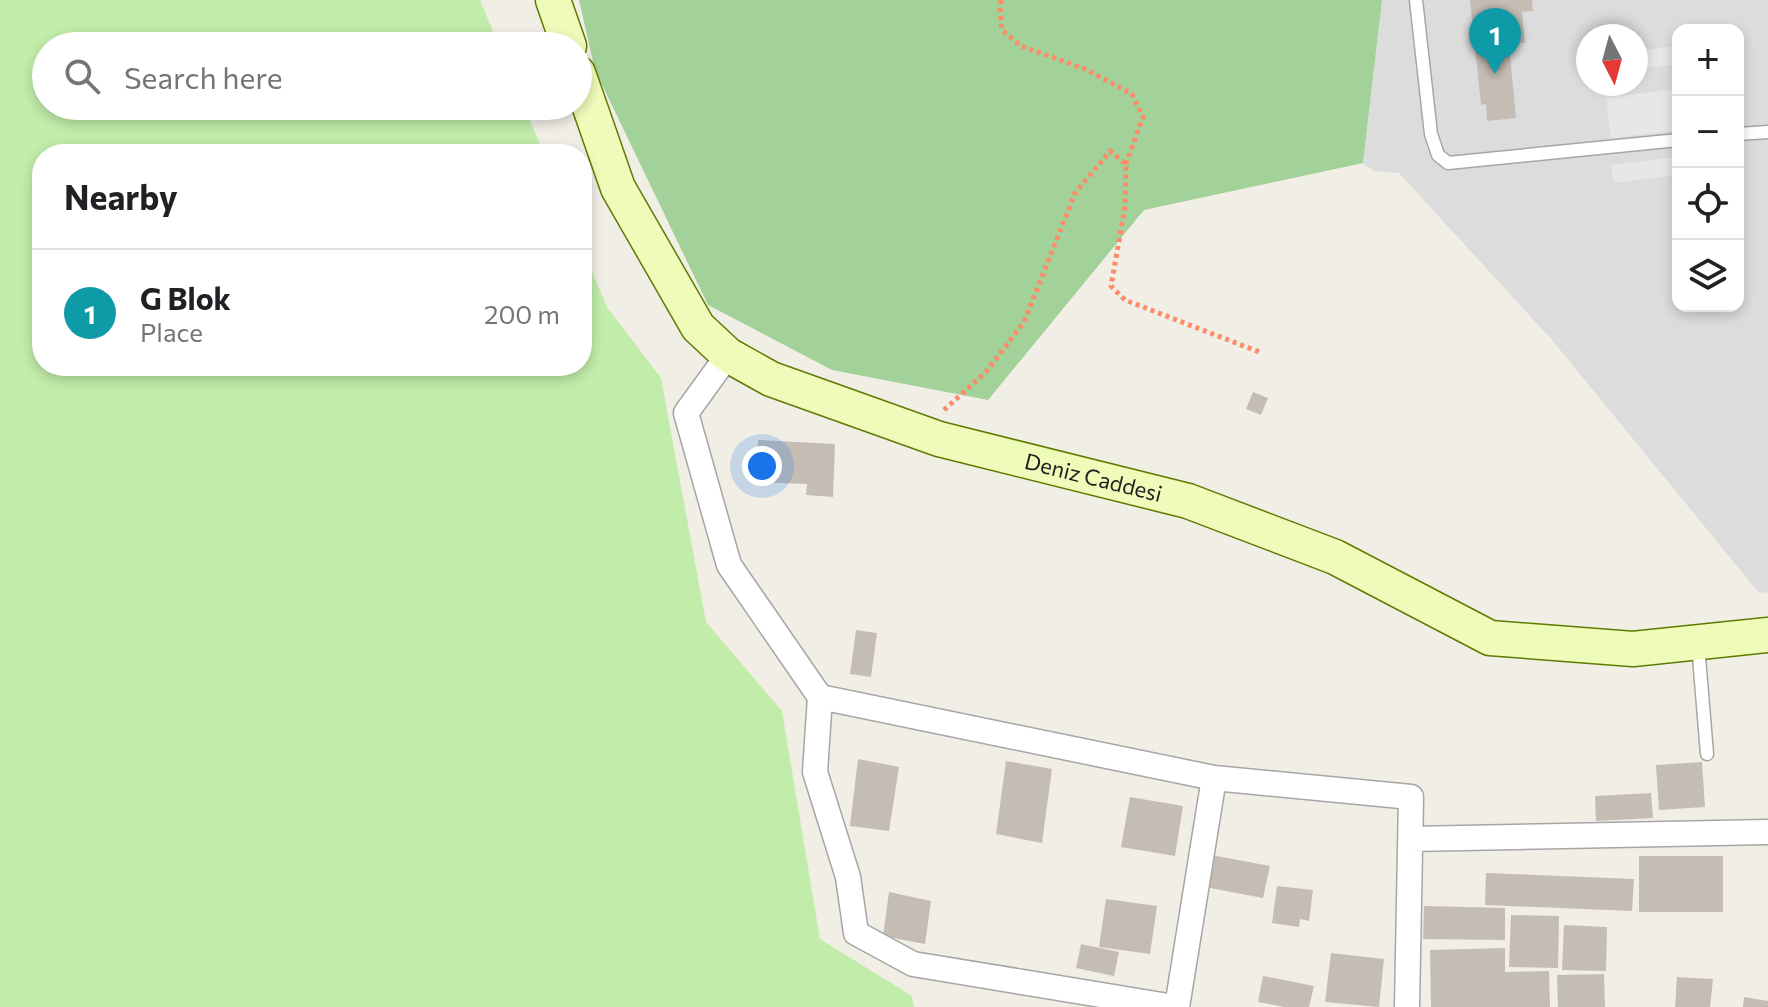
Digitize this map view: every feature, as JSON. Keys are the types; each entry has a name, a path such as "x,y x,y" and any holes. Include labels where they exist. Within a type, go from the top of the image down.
{"main road":[{"path":"553,0 564,32"},
{"name":"Deniz Caddesi","path":"592,113 618,188 698,327 728,355 771,379 939,439 1188,501 1335,557 1490,638 1633,649 1768,635"}],"street":[{"path":"728,355 686,413 729,565 820,697 815,772 848,877 856,933 913,964 1176,1007 1214,778"},
{"path":"820,697 1214,778 1411,797 1407,1007"},
{"path":"1411,839 1768,832"}],"lane":[{"path":"1416,0 1431,134 1438,155 1448,163 1672,141"},
{"path":"1744,134 1768,132"},
{"path":"1698,642 1707,754"}],"path":[{"path":"1001,0 1002,30 1021,46 1085,69 1132,94 1143,117 1126,164 1125,207 1111,286 1125,300 1262,353"},
{"path":"920,432 986,372 1024,322 1075,193 1110,151 1126,164"}],"shaded area":[{"path":"1382,0 1768,0 1768,592 1759,593 1552,340 1399,173 1374,171 1363,164"},
{"path":"1672,47 1672,65 1648,68 1648,50"},
{"path":"1672,90 1672,131 1611,138 1606,98 1648,96 1648,93"},
{"path":"1672,158 1672,176 1613,183 1611,165"}],"green space":[{"path":"0,0 480,0 493,32 32,32 32,120 530,120 540,144 32,144 32,376 592,376 592,272 607,307 661,378 706,622 782,711 820,939 912,996 914,1007 0,1007"},
{"path":"579,0 1382,0 1363,163 1144,210 988,400 832,370 708,305 595,70 592,32 586,32"}],"building":[{"path":"1470,0 1532,0 1533,11 1522,12 1525,43 1509,44 1516,118 1487,121 1486,104 1481,105"},
{"path":"1253,392 1268,398 1261,415 1246,409"},
{"path":"758,440 835,444 833,497 806,495 807,484 756,482"},
{"path":"856,630 877,633 871,677 850,674"},
{"path":"858,759 899,767 889,831 850,826"},
{"path":"1006,761 1052,769 1042,843 996,834"},
{"path":"1702,762 1705,807 1659,810 1656,765"},
{"path":"1651,793 1653,818 1596,821 1595,796"},
{"path":"1130,797 1183,806 1175,856 1121,847"},
{"path":"1211,855 1270,866 1263,898 1205,887"},
{"path":"1639,856 1723,856 1723,912 1639,912"},
{"path":"1486,873 1634,879 1632,911 1485,905"},
{"path":"1277,886 1313,890 1309,921 1300,919 1299,927 1272,923"},
{"path":"889,892 931,901 925,944 883,936"},
{"path":"1106,899 1157,906 1150,954 1099,947"},
{"path":"1424,906 1505,908 1505,940 1423,939"},
{"path":"1511,915 1559,916 1558,968 1509,967"},
{"path":"1564,925 1607,927 1606,971 1562,970"},
{"path":"1081,944 1119,952 1114,976 1076,968"},
{"path":"1505,948 1505,972 1549,971 1550,1007 1431,1007 1430,950"},
{"path":"1331,953 1384,959 1379,1007 1325,1002"},
{"path":"1604,974 1605,1007 1558,1007 1557,975"},
{"path":"1263,976 1314,986 1309,1007 1258,1002"},
{"path":"1677,977 1713,979 1710,1007 1675,1007"},
{"path":"1744,997 1768,1001 1768,1007 1743,1007"}],"place":[{"name":"G Blok","path":"1495,74"}]}
